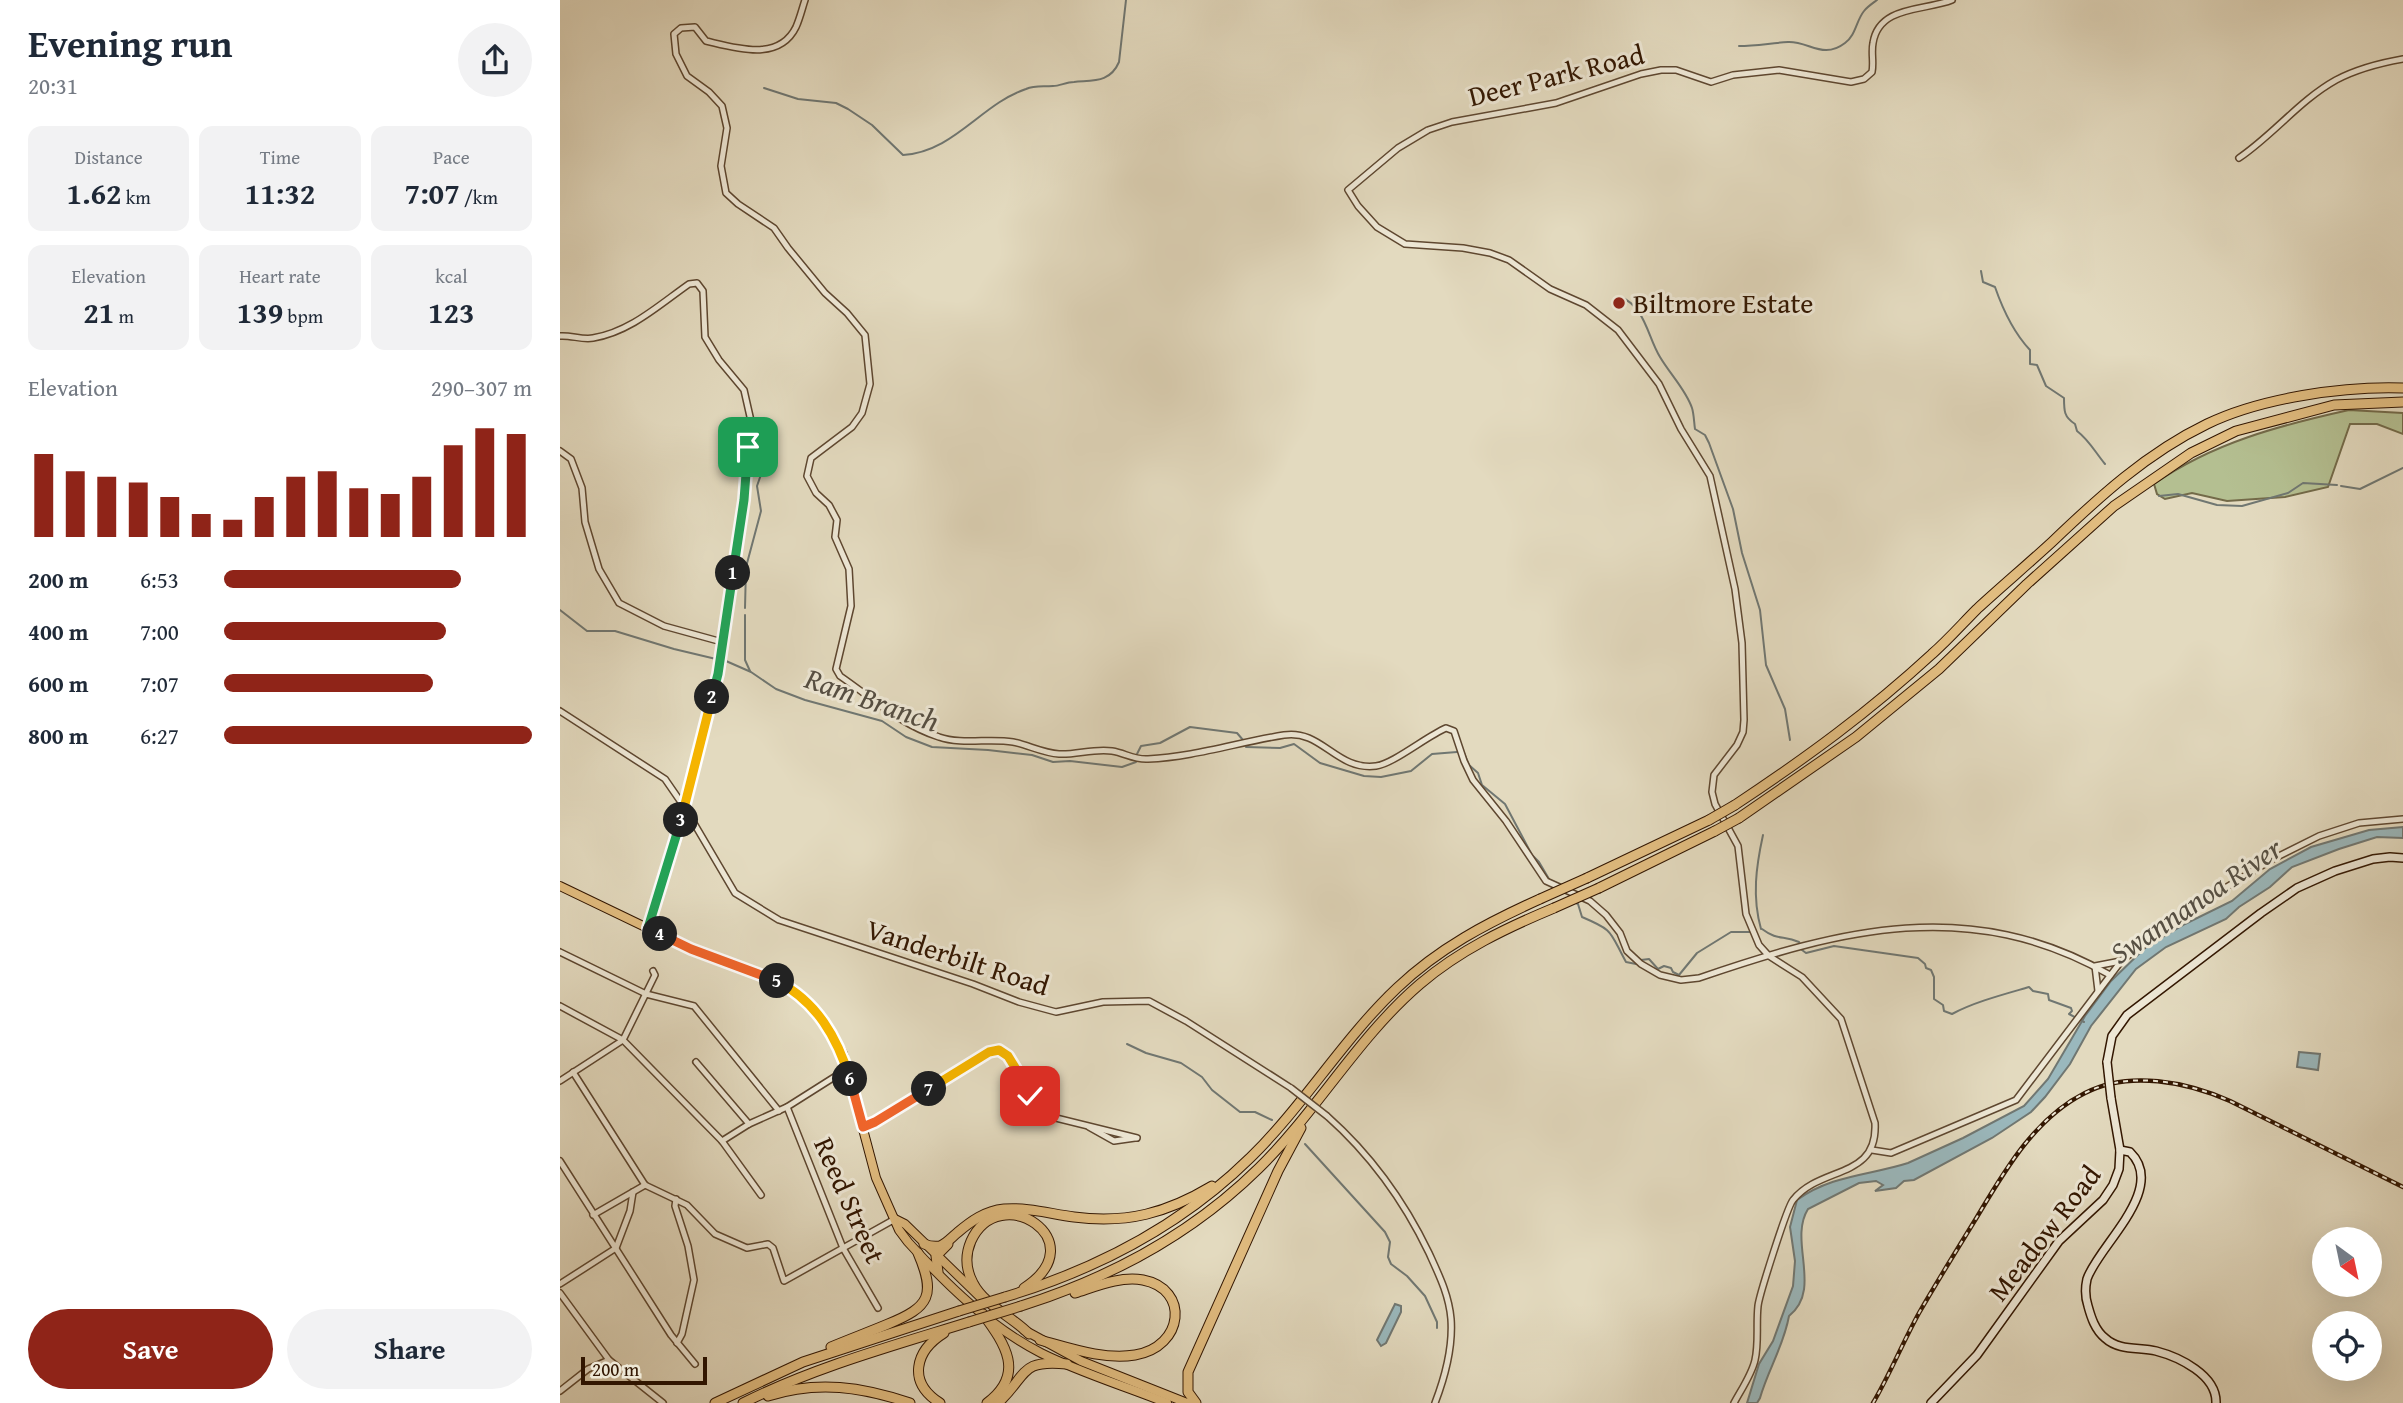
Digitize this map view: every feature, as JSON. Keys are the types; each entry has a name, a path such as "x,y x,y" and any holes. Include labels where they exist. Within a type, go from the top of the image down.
{"highway":[{"path":"803,1362 1076,1273 1136,1244 1192,1207 1232,1175 1287,1118 1380,1005 1413,974 1468,934 1709,820 1811,755 1873,706 1934,652 2091,503 2162,450 2208,424 2252,408 2337,390 2403,388"},
{"path":"745,1403 822,1368 1042,1299 1116,1268 1186,1228 1257,1170 1387,1018 1419,985 1475,945 1599,888 1739,818 1856,737 1938,669 2114,506 2191,453 2236,431 2334,405 2403,402"},
{"path":"1196,1403 1188,1392 1188,1372 1278,1171 1312,1108"},
{"path":"715,1403 827,1349 916,1311 922,1306 927,1287 921,1248 938,1246 980,1216 1004,1209 1034,1210 1094,1219 1128,1218 1180,1204 1232,1175"},
{"path":"1008,1296 1040,1277 1049,1262 1050,1248 1045,1233 1026,1217 1004,1216 985,1224 971,1240 967,1261 968,1273 981,1293 1029,1334"},
{"path":"938,1272 936,1256 958,1232"},
{"path":"1040,1340 1092,1354 1138,1355 1163,1344 1175,1321 1173,1306 1166,1293 1142,1280 1117,1280 1068,1295 1042,1299"},
{"path":"983,1314 1006,1347 1009,1366 1002,1389 987,1403"},
{"path":"940,1403 923,1385 919,1368 920,1357 929,1343 954,1326"},
{"path":"998,1403 1032,1366 1046,1362 1067,1364"},
{"path":"745,1403 797,1388 830,1385 863,1389 910,1403"}],"main road":[{"name":"Meadow Road","path":"1931,1403 1977,1355 2059,1241 2107,1195 2118,1173 2120,1150 2106,1062 2112,1036 2127,1015 2281,899 2316,879 2380,858 2403,858"},
{"path":"560,886 691,949 770,977 809,1004 828,1027 843,1054 876,1178 899,1230 936,1256 971,1290 1029,1334 1103,1370 1187,1403"},
{"path":"2120,1150 2130,1152 2137,1161 2139,1189 2134,1205 2088,1279 2086,1296 2094,1322 2102,1336 2114,1345 2161,1353 2199,1372 2216,1391 2216,1403"},
{"path":"921,1248 938,1272 983,1314 1025,1344 1067,1364 1167,1403"}],"street":[{"path":"805,0 796,29 783,43 768,51 706,41 695,27 681,28 674,34 676,54 687,76 709,92 722,106 727,128 721,166 726,193 737,204 774,228 825,293 847,313 865,335 870,384 862,413 852,428 811,458 807,476 816,493 829,505 837,520 835,537 849,569 851,606 836,668 840,676 894,716 939,737 1012,742 1058,754 1112,751 1134,759 1148,760 1285,735 1308,736 1338,757 1355,764 1376,766 1392,761 1428,736 1446,728 1454,731 1473,780 1506,821 1546,881 1590,901 1606,915 1620,933 1627,951 1641,964 1660,975 1681,980 1699,978 1818,941 1865,931 1908,927 1950,927 2014,936 2072,955 2110,975"},
{"name":"Deer Park Road","path":"1769,956 1759,945 1746,914 1738,846 1715,804 1712,792 1714,775 1743,733 1742,643 1735,589 1710,476 1681,429 1671,404 1618,330 1586,305 1550,289 1509,260 1489,253 1463,248 1405,244 1377,226 1358,206 1348,190 1398,148 1428,130 1452,122 1556,103 1641,74 1676,70 1711,82 1733,75 1779,69 1851,82 1864,79 1872,72 1872,43 1886,20 1898,12 1952,0"},
{"path":"2239,158 2336,80 2367,67 2403,59"},
{"path":"560,336 590,339 618,331 688,284 697,283 703,291 705,337 719,360 744,390 751,421 744,500 718,674 685,808 648,928"},
{"path":"560,451 571,459 582,488 585,522 599,569 619,603 664,626 722,642"},
{"name":"Vanderbilt Road","path":"560,711 664,779 685,808 735,893 779,920 973,984 1019,1002 1056,1012 1103,1002 1149,1001 1186,1021 1291,1088 1327,1116 1382,1174 1422,1239 1443,1283 1451,1319 1451,1338 1445,1376 1435,1403"},
{"path":"1871,1150 1891,1153 2016,1100 2122,960 2227,887 2271,860 2319,836 2359,823 2403,819"},
{"path":"1789,968 1787,959 1791,950"},
{"path":"560,952 646,994 694,1006 779,1111"},
{"path":"1734,1403 1755,1361 1758,1303 1791,1201 1810,1185 1862,1161 1871,1150 1875,1136 1875,1122 1855,1069 1841,1019 1802,977 1769,956"},
{"path":"2095,966 2122,960"},
{"path":"2095,966 2098,991"},
{"path":"560,1081 623,1040 655,975 653,971"},
{"path":"560,1006 623,1040 722,1141 761,1195"},
{"path":"863,1127 997,1050 1008,1056 1032,1095"},
{"path":"696,1062 749,1124"},
{"path":"573,1072 645,1185 691,1208 715,1234 747,1248 768,1244 773,1248 784,1281 895,1219"},
{"path":"722,1141 749,1124 787,1107 836,1076"},
{"path":"1032,1095 1042,1097 1041,1107 1036,1109 1030,1106 1028,1100 1032,1095"},
{"name":"Reed Street","path":"787,1107 843,1248 878,1308"},
{"path":"1041,1107 1050,1116 1137,1138 1114,1140 1086,1126"},
{"path":"560,1161 677,1343 695,1364"},
{"path":"593,1215 645,1185"},
{"path":"560,1284 616,1248 630,1211 633,1192"},
{"path":"676,1199 674,1204 690,1252 694,1280 682,1334 677,1343"},
{"path":"560,1293 609,1360 663,1403"},
{"path":"560,1391 588,1369 609,1360"}],"green space":[{"path":"2349,410 2403,413 2403,434 2377,424 2350,424 2328,487 2285,497 2227,501 2192,493 2165,499 2157,494 2154,484 2199,457 2273,429"}],"water":[{"path":"2403,827 2403,838 2377,837 2292,867 2226,919 2166,947 2136,969 2091,1026 2070,1064 2045,1097 2031,1112 1992,1138 1914,1180 1904,1181 1896,1188 1875,1191 1883,1185 1876,1181 1859,1183 1808,1209 1801,1235 1804,1292 1799,1305 1789,1316 1760,1398 1757,1403 1747,1403 1759,1364 1773,1341 1793,1286 1795,1261 1790,1227 1797,1200 1837,1180 1908,1163 2024,1106 2048,1079 2085,1016 2111,981 2146,947 2232,901 2270,869 2311,847 2369,830"},
{"path":"2299,1052 2320,1054 2318,1070 2297,1067"},
{"path":"1395,1304 1401,1306 1401,1312 1386,1343 1381,1346 1377,1340"}],"waterway":[{"path":"764,88 798,99 836,103 872,125 903,155 921,152 937,146 995,105 1026,89 1094,80 1111,74 1119,62 1126,0"},
{"path":"1739,46 1796,42 1823,50 1837,48 1849,40 1864,11 1877,0"},
{"path":"1981,271 1983,282 1995,287 2009,320 2030,350 2030,364 2037,365 2046,386 2064,398 2067,416 2105,464"},
{"path":"1619,296 1635,307 1645,323 1660,357 1689,401 1695,429 1705,435 1709,443 1733,509 1742,553 1760,610 1766,665 1785,709 1790,740"},
{"path":"745,608 746,567 761,511 757,486 765,463"},
{"path":"2341,486 2360,489 2403,468"},
{"path":"2159,496 2178,494 2217,505 2242,506 2288,493 2303,483 2337,485"},
{"name":"Ram Branch","path":"560,610 587,631 615,631 716,659"},
{"path":"745,615 745,660 750,671"},
{"name":"Ram Branch","path":"726,661 751,672 776,689 805,700 882,721 906,737 932,747 1032,755 1053,762 1070,761 1122,767 1136,762"},
{"name":"Ram Branch","path":"1137,754 1141,746 1160,743 1190,727 1237,733 1243,740"},
{"name":"Ram Branch","path":"1246,747 1280,748 1294,744 1320,763 1364,776 1381,777 1411,771 1432,754 1457,752"},
{"name":"Ram Branch","path":"1464,753 1469,765 1478,773 1482,785 1505,804 1532,855 1549,879"},
{"path":"1761,929 1756,882 1763,835"},
{"name":"Ram Branch","path":"1574,902 1578,904 1582,917 1610,933 1626,962 1636,964"},
{"name":"Ram Branch","path":"1762,929 1800,944"},
{"name":"Ram Branch","path":"1641,960 1649,959 1658,969 1664,966 1679,975 1697,953 1731,932 1750,932"},
{"name":"Ram Branch","path":"1802,950 1806,953 1834,946 1918,958 1931,970 1934,977 1934,999 1943,1005 1944,1011 1952,1014 2029,987 2033,991 2048,994 2049,1000 2071,1008 2069,1014 2084,1022"},
{"path":"1127,1044 1146,1053 1181,1063 1202,1077 1212,1090 1240,1112 1255,1112 1272,1120"},
{"path":"1305,1144 1385,1232 1390,1242 1388,1257 1391,1264 1407,1276 1425,1296 1437,1322 1437,1328"}],"railway":[{"path":"1873,1403 1919,1313 2010,1164 2051,1116 2085,1093 2102,1086 2139,1080 2158,1081 2213,1094 2403,1187"}],"place":[{"name":"Biltmore Estate","path":"1619,303"}],"route":[{"path":"748,447 744,500 718,674 685,808 648,928 691,949 770,977 809,1004 828,1027 843,1054 863,1127 871,1125 989,1052 997,1050 1008,1056 1032,1095 1030,1096"}],"water label":[{"name":"Swannanoa River","path":"2196,901"}]}
